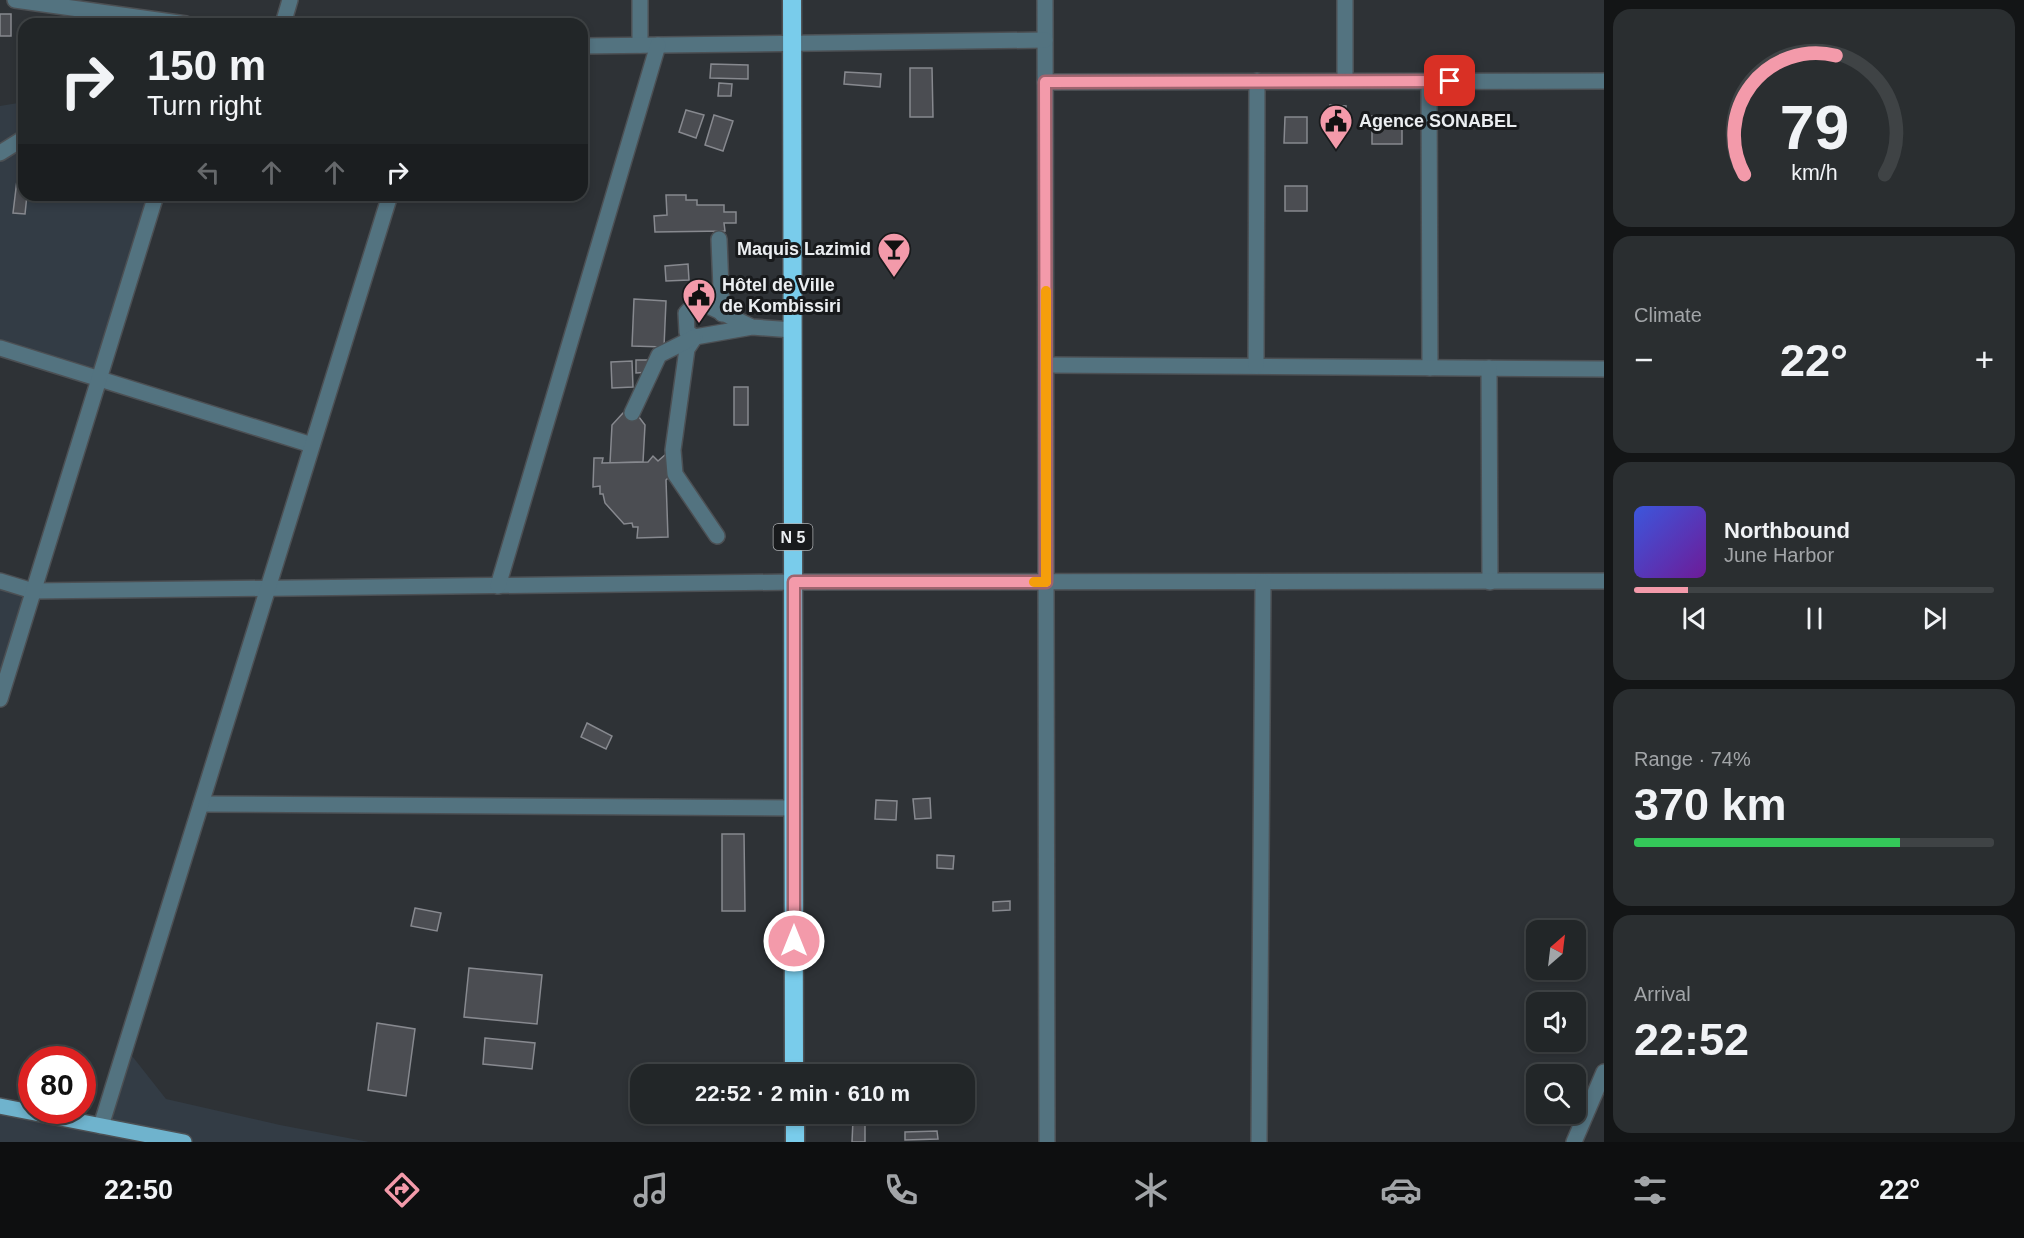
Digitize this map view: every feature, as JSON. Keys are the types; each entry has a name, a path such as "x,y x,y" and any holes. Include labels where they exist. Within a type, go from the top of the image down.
{"highway":[{"name":"N 5","path":"792,0 794,1064"},
{"path":"795,1124 795,1142"}],"main road":[{"path":"0,1106 184,1142"}],"street":[{"path":"15,0 44,2 129,18"},
{"path":"285,18 290,0"},
{"path":"640,0 640,45"},
{"path":"1045,0 1047,1142"},
{"path":"1345,0 1345,81"},
{"path":"588,46 1045,40"},
{"path":"498,586 658,45"},
{"path":"1256,366 1257,81"},
{"path":"1429,81 1430,368"},
{"path":"1045,82 1604,81"},
{"path":"0,153 18,142"},
{"path":"0,699 154,201"},
{"path":"101,1126 388,201"},
{"path":"719,239 722,314"},
{"path":"695,337 687,332 686,325 686,313 694,305 704,304 752,327"},
{"path":"632,413 659,355 695,337 752,327 793,330"},
{"path":"695,337 687,349 673,461 675,474 717,536"},
{"path":"1,346 312,445"},
{"path":"1046,364 1604,369"},
{"path":"1489,368 1490,582"},
{"path":"0,581 33,591 794,582 1604,581"},
{"path":"1259,1142 1263,582"},
{"path":"201,804 794,808"},
{"path":"1574,1142 1604,1072"}],"shaded area":[{"path":"69,8 142,18 68,18"},
{"path":"18,103 18,201 154,201 99,379 0,348 0,106"},
{"path":"0,581 33,591 0,699"},
{"path":"125,1047 166,1099 280,1125 369,1142 0,1142 0,1106 18,1109 18,1124 101,1125"}],"building":[{"path":"0,14 11,14 11,36 0,36"},
{"path":"711,64 748,65 748,79 710,78"},
{"path":"910,68 932,68 933,117 910,117"},
{"path":"845,72 881,74 880,87 844,84"},
{"path":"719,83 732,84 731,96 718,96"},
{"path":"1330,105 1346,106 1345,115 1330,115"},
{"path":"686,110 704,115 696,138 679,132"},
{"path":"714,115 733,121 723,151 705,145"},
{"path":"1372,116 1402,116 1402,144 1372,144"},
{"path":"1285,117 1307,117 1307,143 1284,143"},
{"path":"17,180 18,201 26,201 25,214 13,213"},
{"path":"1285,186 1307,186 1307,211 1285,211"},
{"path":"666,195 686,195 686,200 697,200 697,205 724,205 724,212 736,212 736,223 724,223 725,231 655,232 654,216 667,215"},
{"path":"688,264 689,280 666,281 665,266"},
{"path":"634,299 666,301 664,347 632,346"},
{"path":"636,360 650,360 650,372 636,373"},
{"path":"632,361 633,387 612,388 611,362"},
{"path":"734,387 748,387 748,425 734,425"},
{"path":"623,413 636,413 645,425 643,462 610,463 612,425"},
{"path":"666,454 672,474 666,480 668,537 637,538 638,527 633,527 632,523 624,524 605,503 603,494 600,494 600,486 593,487 594,458 603,458 602,463 648,462 653,456 658,461"},
{"path":"587,723 612,736 606,749 581,737"},
{"path":"930,798 931,818 915,819 913,799"},
{"path":"876,800 897,801 896,820 875,819"},
{"path":"722,834 744,834 745,911 722,911"},
{"path":"937,855 954,856 953,869 937,868"},
{"path":"1010,901 1010,910 993,911 993,902"},
{"path":"415,908 441,913 437,931 411,926"},
{"path":"469,968 542,975 537,1024 464,1017"},
{"path":"377,1023 415,1029 406,1096 368,1090"},
{"path":"485,1038 535,1043 532,1069 483,1064"},
{"path":"853,1124 865,1124 865,1142 852,1142"},
{"path":"937,1131 938,1139 905,1140 905,1132"}],"slow traffic":[{"path":"1034,582 1046,582 1046,291"}],"place":[{"name":"Agence SONABEL","path":"1336,150"},
{"name":"Maquis Lazimid","path":"894,278"},
{"name":"Hôtel de Ville de Kombissiri","path":"699,324"}],"route":[{"path":"794,941 794,582 1046,582 1045,82 1450,81"}]}
